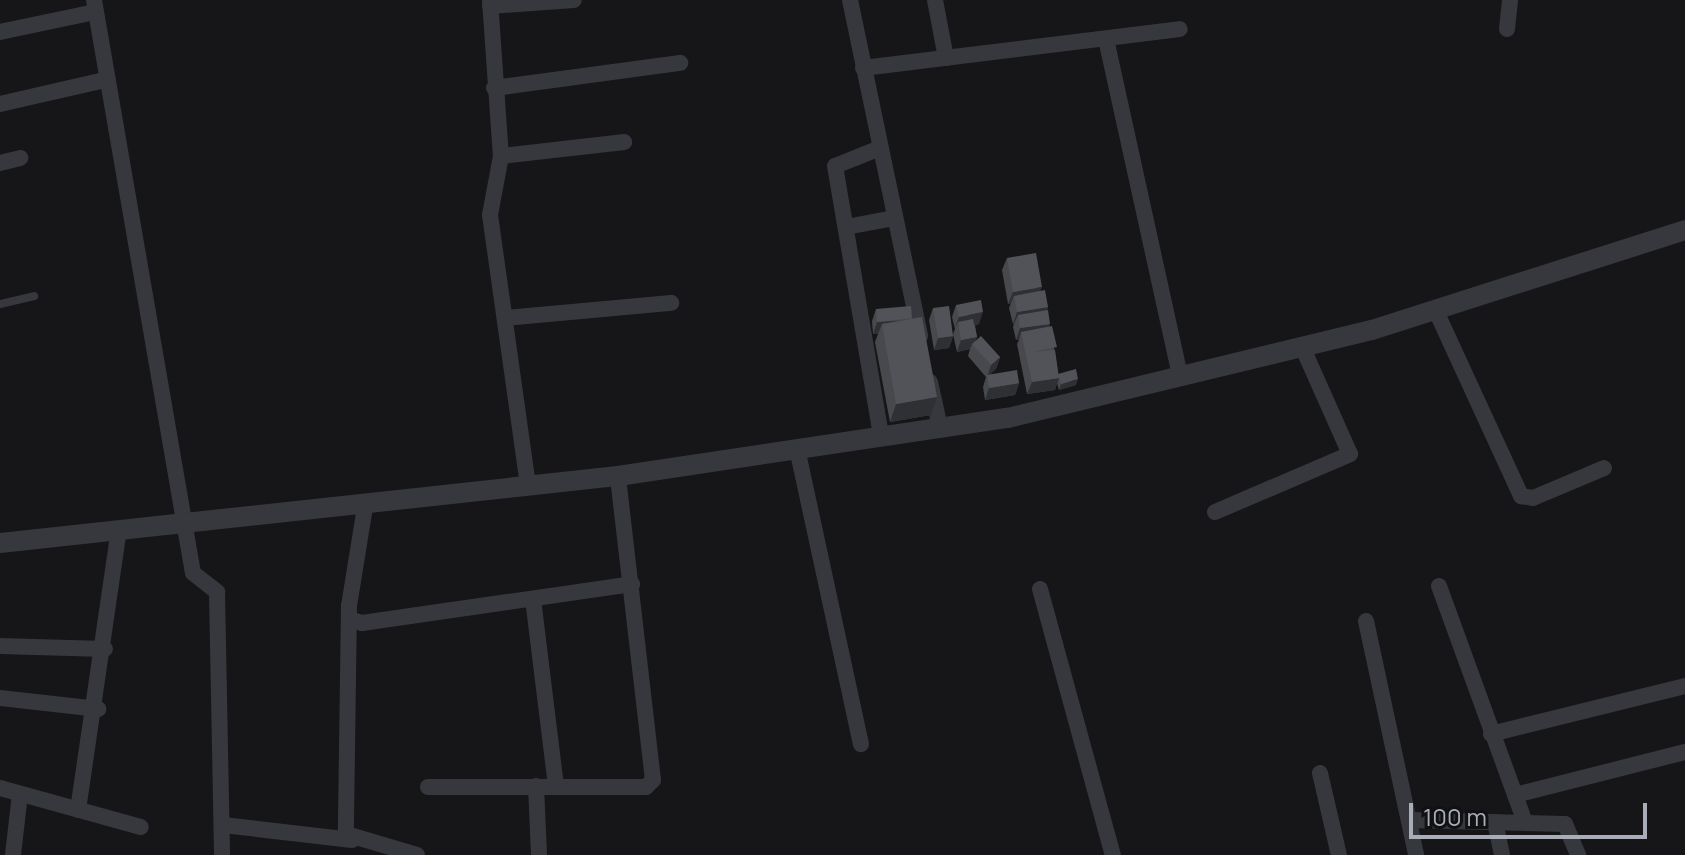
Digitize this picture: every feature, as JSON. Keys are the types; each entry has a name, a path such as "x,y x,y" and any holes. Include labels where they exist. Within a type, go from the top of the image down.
{"street":[{"path":"528,485 490,215 501,156 490,3 574,0"},
{"path":"850,0 940,427"},
{"path":"935,0 946,58"},
{"path":"1507,29 1510,0"},
{"path":"0,32 95,6 105,80 189,522 193,576 217,592 222,855"},
{"path":"863,68 1180,29"},
{"path":"1106,39 1179,372"},
{"path":"494,88 680,63"},
{"path":"0,104 105,80"},
{"path":"501,156 624,142"},
{"path":"880,148 836,163 881,435"},
{"path":"0,163 20,158"},
{"path":"846,227 895,218"},
{"path":"0,543 365,507 618,476 798,453 881,435 1008,418 1179,372 1302,346 1436,311 1685,230"},
{"path":"505,318 671,303"},
{"path":"1436,311 1521,496 1533,498 1604,468"},
{"path":"1215,512 1350,454 1302,346"},
{"path":"798,453 861,744"},
{"path":"428,787 646,787 656,775 618,476"},
{"path":"352,840 345,824 349,619 365,507"},
{"path":"78,810 98,709 119,530"},
{"path":"349,619 533,599 632,584"},
{"path":"1439,586 1525,822"},
{"path":"1040,589 1113,855"},
{"path":"533,599 556,786"},
{"path":"1366,621 1416,855"},
{"path":"0,646 105,649"},
{"path":"1491,734 1685,686"},
{"path":"0,698 98,709"},
{"path":"1515,795 1685,752"},
{"path":"1320,773 1339,855"},
{"path":"536,786 539,855"},
{"path":"0,788 141,827"},
{"path":"13,855 20,794"},
{"path":"1409,820 1565,824 1578,855"},
{"path":"1495,822 1502,855"},
{"path":"223,825 409,847 417,855"}],"lane":[{"path":"0,304 34,296"}],"building":[{"path":"1036,253 1042,287 1013,292 1007,258"},
{"path":"1045,290 1048,307 1017,312 1014,296"},
{"path":"981,300 983,312 959,317 956,305"},
{"path":"911,306 912,318 877,322 876,309"},
{"path":"949,306 953,336 938,338 933,308"},
{"path":"1048,310 1050,324 1020,328 1018,315"},
{"path":"922,317 937,397 896,404 882,324"},
{"path":"973,319 977,337 961,340 958,322"},
{"path":"1052,326 1057,347 1032,352 1055,350 1059,378 1032,382 1021,332"},
{"path":"981,336 1000,357 991,365 972,344"},
{"path":"1076,369 1078,379 1061,384 1058,374"},
{"path":"1017,370 1019,383 989,388 987,375"}]}
